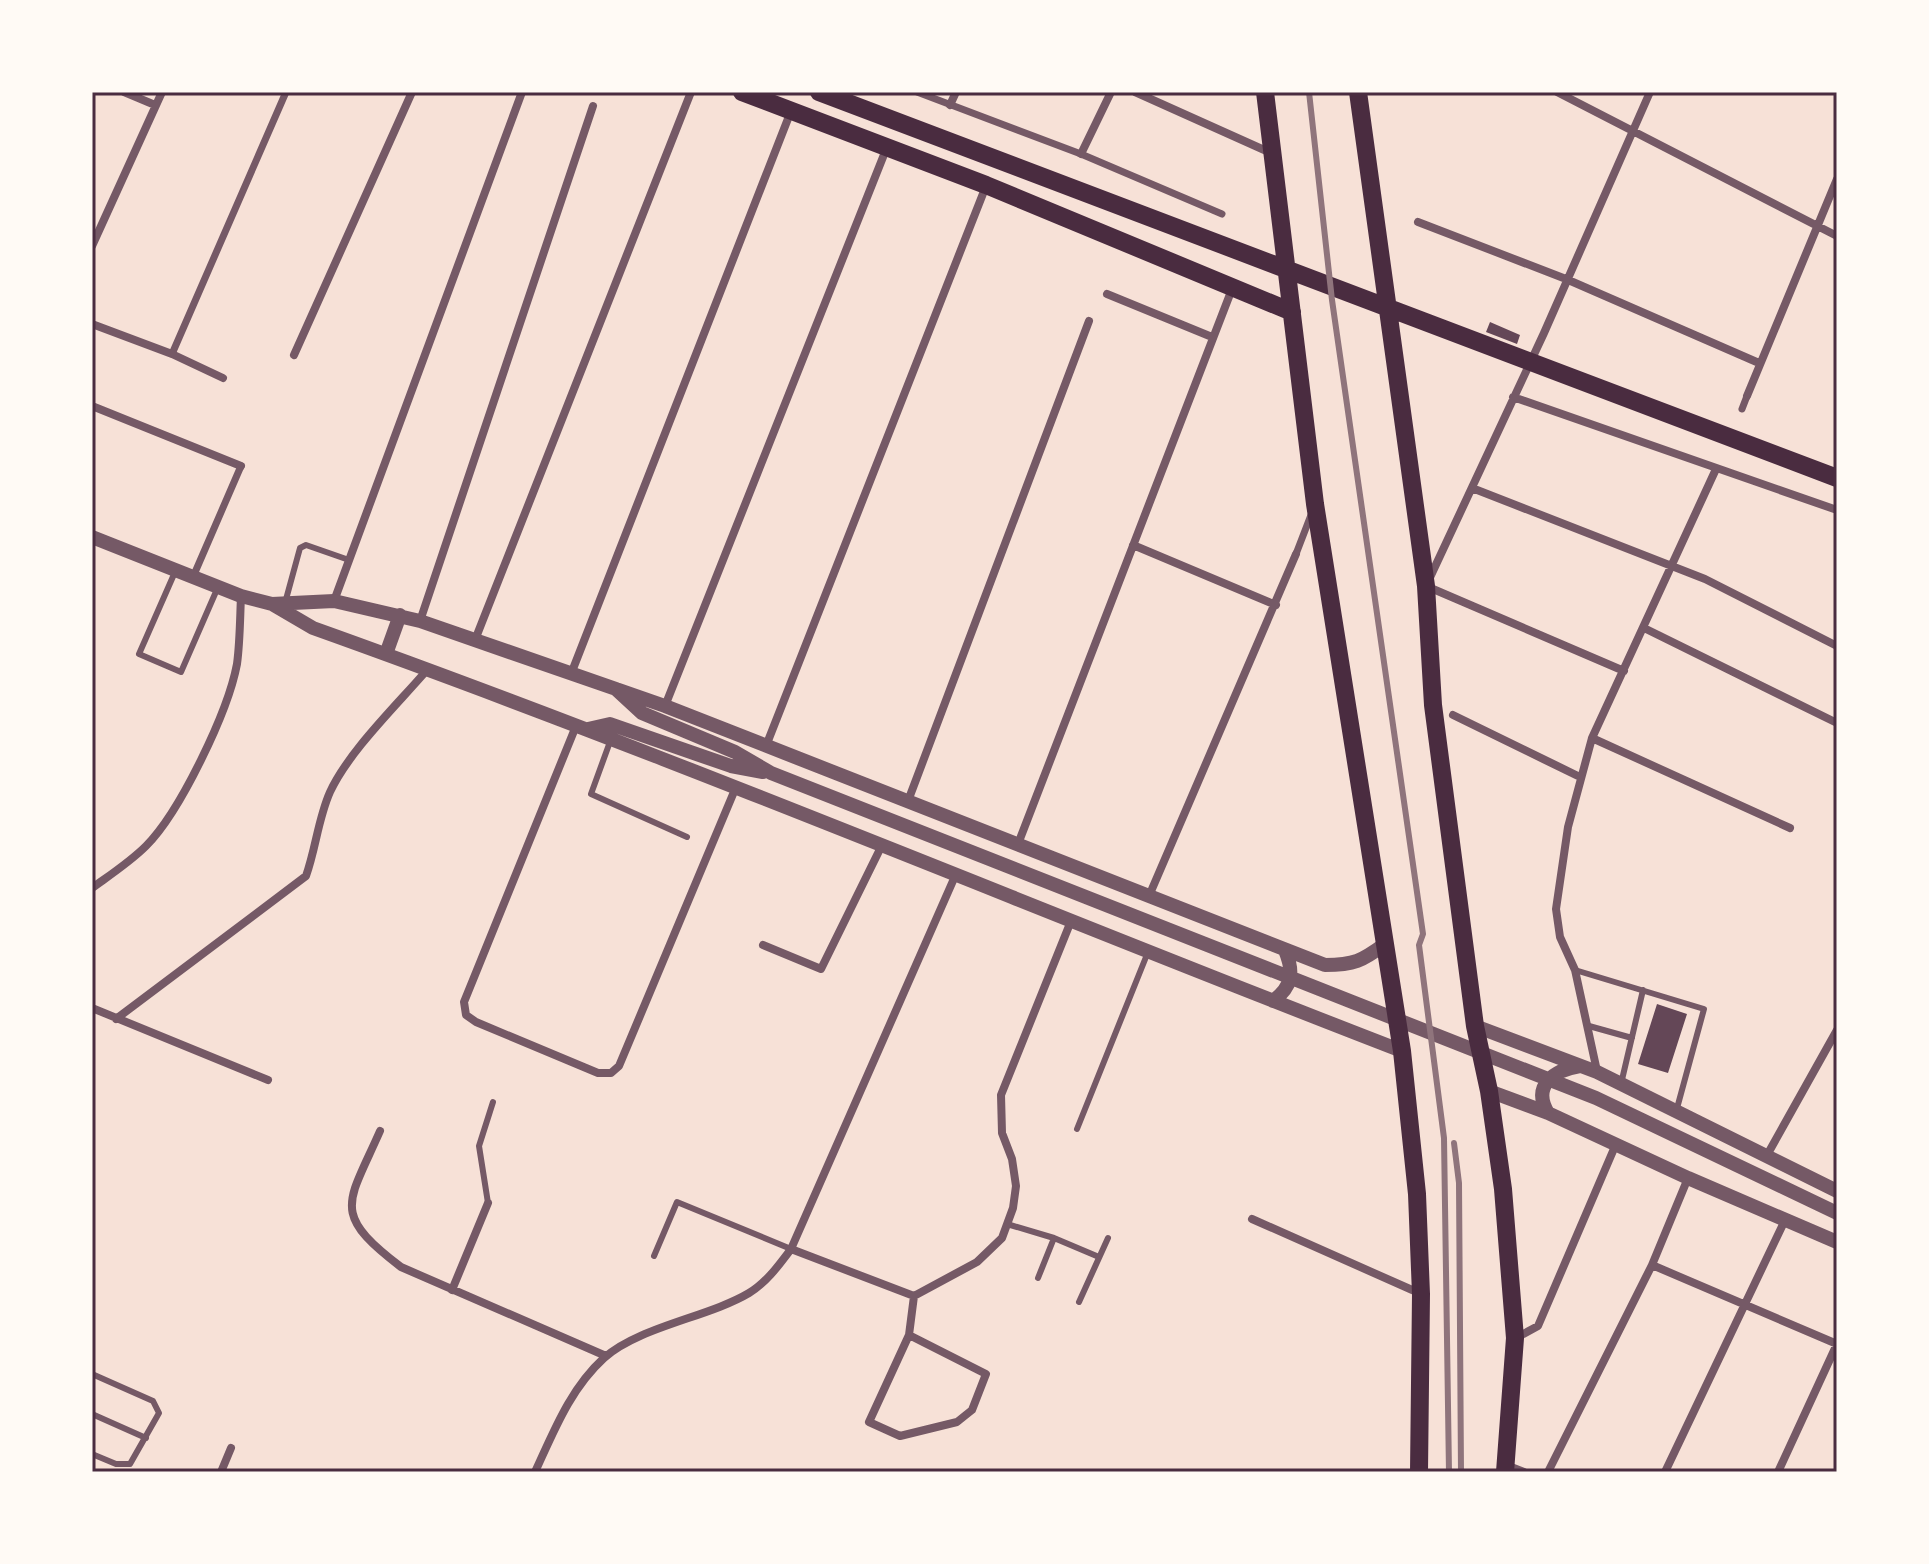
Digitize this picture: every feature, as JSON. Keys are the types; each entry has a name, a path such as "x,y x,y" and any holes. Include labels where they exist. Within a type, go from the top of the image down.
{"main road":[{"path":"742,92 986,185 1292,312"},
{"path":"819,92 1837,478"},
{"path":"1265,92 1315,504 1402,1051 1417,1194 1421,1294 1419,1472"},
{"path":"1358,92 1426,586 1433,705 1475,1026 1489,1091 1503,1189 1515,1338 1505,1468"}],"street":[{"path":"124,92 155,105"},
{"path":"92,246 162,92"},
{"path":"172,354 286,92"},
{"path":"294,355 412,92"},
{"path":"334,601 522,92"},
{"path":"475,640 691,92"},
{"path":"917,92 1081,154 1222,214"},
{"path":"950,105 956,92"},
{"path":"1081,154 1111,92"},
{"path":"1135,92 1272,154"},
{"path":"1557,92 1837,236"},
{"path":"1624,671 1426,586 1544,333 1650,92"},
{"path":"420,621 593,106"},
{"path":"571,674 791,110"},
{"path":"665,706 888,146"},
{"path":"1742,409 1837,179"},
{"path":"766,746 986,185"},
{"path":"1418,222 1566,279 1759,363"},
{"path":"1018,844 1232,289"},
{"path":"1107,294 1212,337"},
{"path":"908,801 1089,321"},
{"path":"92,324 172,354 223,378"},
{"path":"1513,397 1837,510"},
{"path":"92,406 241,466 193,577"},
{"path":"1597,1072 1575,970 1560,937 1556,909 1568,827 1592,738 1716,469"},
{"path":"1472,488 1705,579 1837,646"},
{"path":"1148,897 1276,605 1315,504"},
{"path":"92,537 241,596 278,604 334,601 400,615 475,640 665,706 1325,965 1349,965 1365,959 1385,944"},
{"path":"1133,545 1276,605"},
{"path":"92,888 147,845 167,820 199,762 220,717 236,664 241,596"},
{"path":"278,604 313,628 736,787 1402,1051"},
{"path":"386,654 400,615"},
{"path":"1644,628 1837,723"},
{"path":"116,1019 306,876 314,854 320,820 343,768 427,670"},
{"path":"616,689 642,713 735,752 771,773 1596,1098 1837,1213"},
{"path":"1453,715 1580,777"},
{"path":"581,728 610,724 731,766 771,773"},
{"path":"581,728 464,1002 466,1015 476,1022 598,1073 611,1073 619,1066 736,787"},
{"path":"1592,738 1790,828"},
{"path":"763,945 821,969 882,844"},
{"path":"535,1472 571,1396 606,1356 640,1338 749,1293 772,1274 791,1249 956,874"},
{"path":"791,1249 914,1296 977,1262 1002,1238 1016,1186 1012,1159 1002,1133 1001,1095 1071,921"},
{"path":"1273,1001 1291,981 1293,968 1285,950"},
{"path":"92,1008 268,1080"},
{"path":"1475,1026 1597,1072 1837,1191"},
{"path":"1766,1157 1837,1030"},
{"path":"1548,1113 1541,1096 1545,1083 1564,1069 1581,1066"},
{"path":"1489,1091 1548,1113 1837,1242"},
{"path":"380,1131 352,1196 351,1214 357,1229 401,1267 606,1356"},
{"path":"1515,1338 1538,1326 1616,1144"},
{"path":"1548,1472 1652,1265 1688,1178"},
{"path":"452,1290 488,1203"},
{"path":"1252,1219 1421,1294"},
{"path":"1665,1472 1785,1220"},
{"path":"1652,1265 1837,1344 1778,1472"},
{"path":"909,1335 986,1374 972,1410 957,1422 900,1436 869,1422 909,1335 914,1296"},
{"path":"221,1472 231,1448"},
{"path":"1505,1468 1524,1472"}],"lane":[{"path":"278,604 300,548 306,545 349,560"},
{"path":"175,571 139,654 181,672 218,587"},
{"path":"611,739 591,794 687,837"},
{"path":"1077,1129 1148,952"},
{"path":"1575,970 1704,1009 1676,1112"},
{"path":"1621,1084 1643,990"},
{"path":"1589,1026 1632,1038"},
{"path":"488,1203 479,1146 493,1102"},
{"path":"654,1256 677,1202 791,1249"},
{"path":"1007,1224 1054,1238 1099,1257"},
{"path":"1038,1278 1054,1238"},
{"path":"1079,1302 1108,1238"},
{"path":"92,1374 153,1401 159,1413 130,1464 116,1464 92,1454"},
{"path":"92,1414 146,1438"}],"building":[{"path":"1490,322 1520,335 1517,344 1486,332"},
{"path":"1657,1004 1687,1014 1668,1073 1638,1064"}],"railway":[{"path":"1309,92 1332,300 1423,934 1419,945 1444,1138 1449,1472"},
{"path":"1454,1143 1459,1183 1461,1472"}]}
